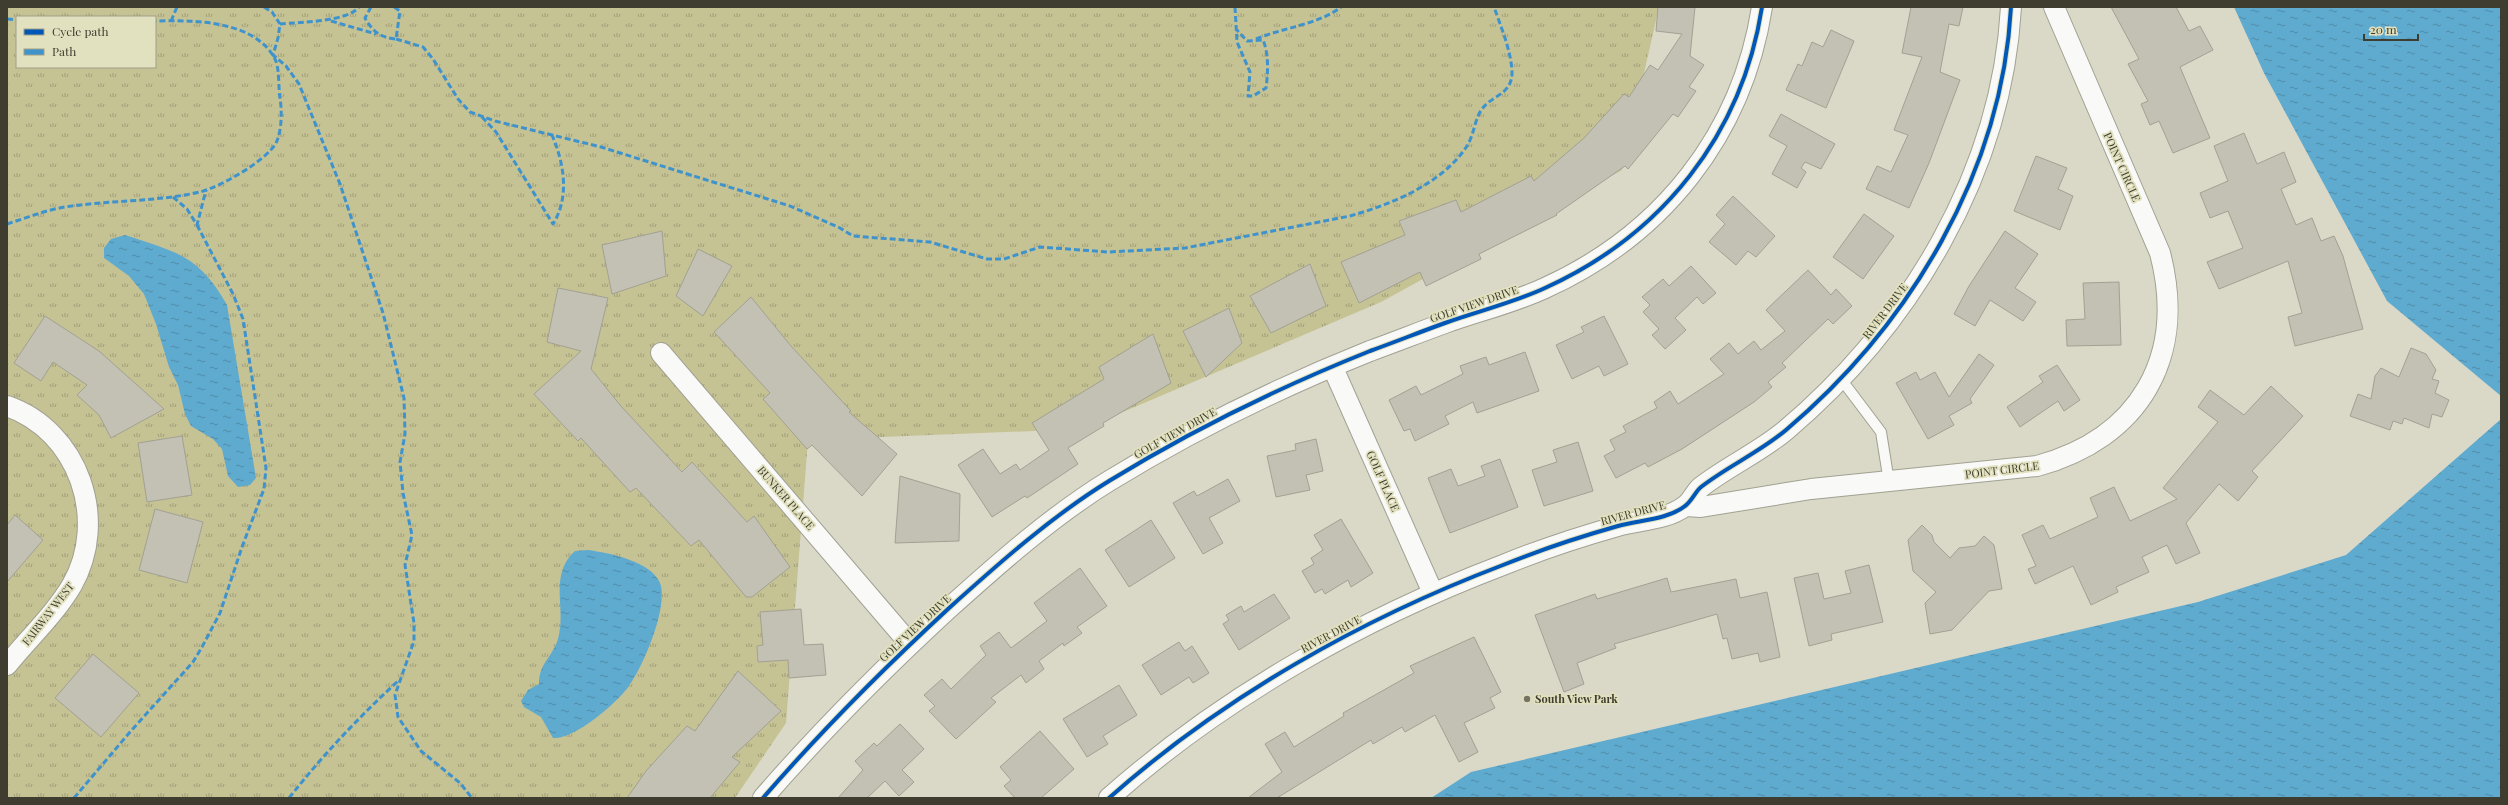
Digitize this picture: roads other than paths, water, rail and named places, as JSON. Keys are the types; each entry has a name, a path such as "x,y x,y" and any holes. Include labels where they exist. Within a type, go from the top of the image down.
{"street":[{"name":"GOLF VIEW DRIVE","path":"763,798 846,706 910,644 1004,558 1107,483 1217,419 1333,368 1442,324 1542,290 1582,271 1642,228 1692,175 1716,138 1736,99 1751,58 1762,7"},
{"name":"RIVER DRIVE","path":"1109,798 1178,743 1239,700 1302,660 1368,625 1433,594 1512,562 1618,525 1664,515 1686,506 1699,488 1742,462 1783,432 1841,379 1893,318 1922,277 1963,198 1992,114 2003,65 2011,7"},
{"name":"POINT CIRCLE","path":"1686,506 1701,507 1811,489 2024,469 2062,459 2086,448 2110,432 2129,413 2144,392 2156,369 2165,344 2169,305 2167,279 2160,253 2054,7"},
{"name":"BUNKER PLACE","path":"661,353 910,644"},
{"name":"GOLF PLACE","path":"1333,368 1433,594"},
{"name":"FAIRWAY WEST","path":"7,406 45,429 65,450 79,475 88,509 86,545 72,585 7,665"}],"lane":[{"path":"1841,379 1881,432 1888,482"}],"water":[{"path":"2234,7 2501,7 2501,396 2387,301 2264,73"},
{"path":"125,235 172,251 196,265 217,288 227,305 256,478 250,485 238,487 228,476 222,449 213,439 191,426 185,414 178,385 169,367 156,324 144,294 129,276 104,258 104,248 111,239"},
{"path":"2501,419 2501,798 1431,798 1471,772 2198,602 2346,555"},
{"path":"588,550 607,553 628,559 648,569 655,575 660,583 662,593 661,606 658,621 647,651 635,677 629,686 615,702 583,727 562,737 553,738 541,717 524,707 521,701 528,690 539,684 543,666 558,639 561,616 560,581 562,571 567,560 575,551"}],"place":[{"name":"South View Park","path":"1527,699"}]}
